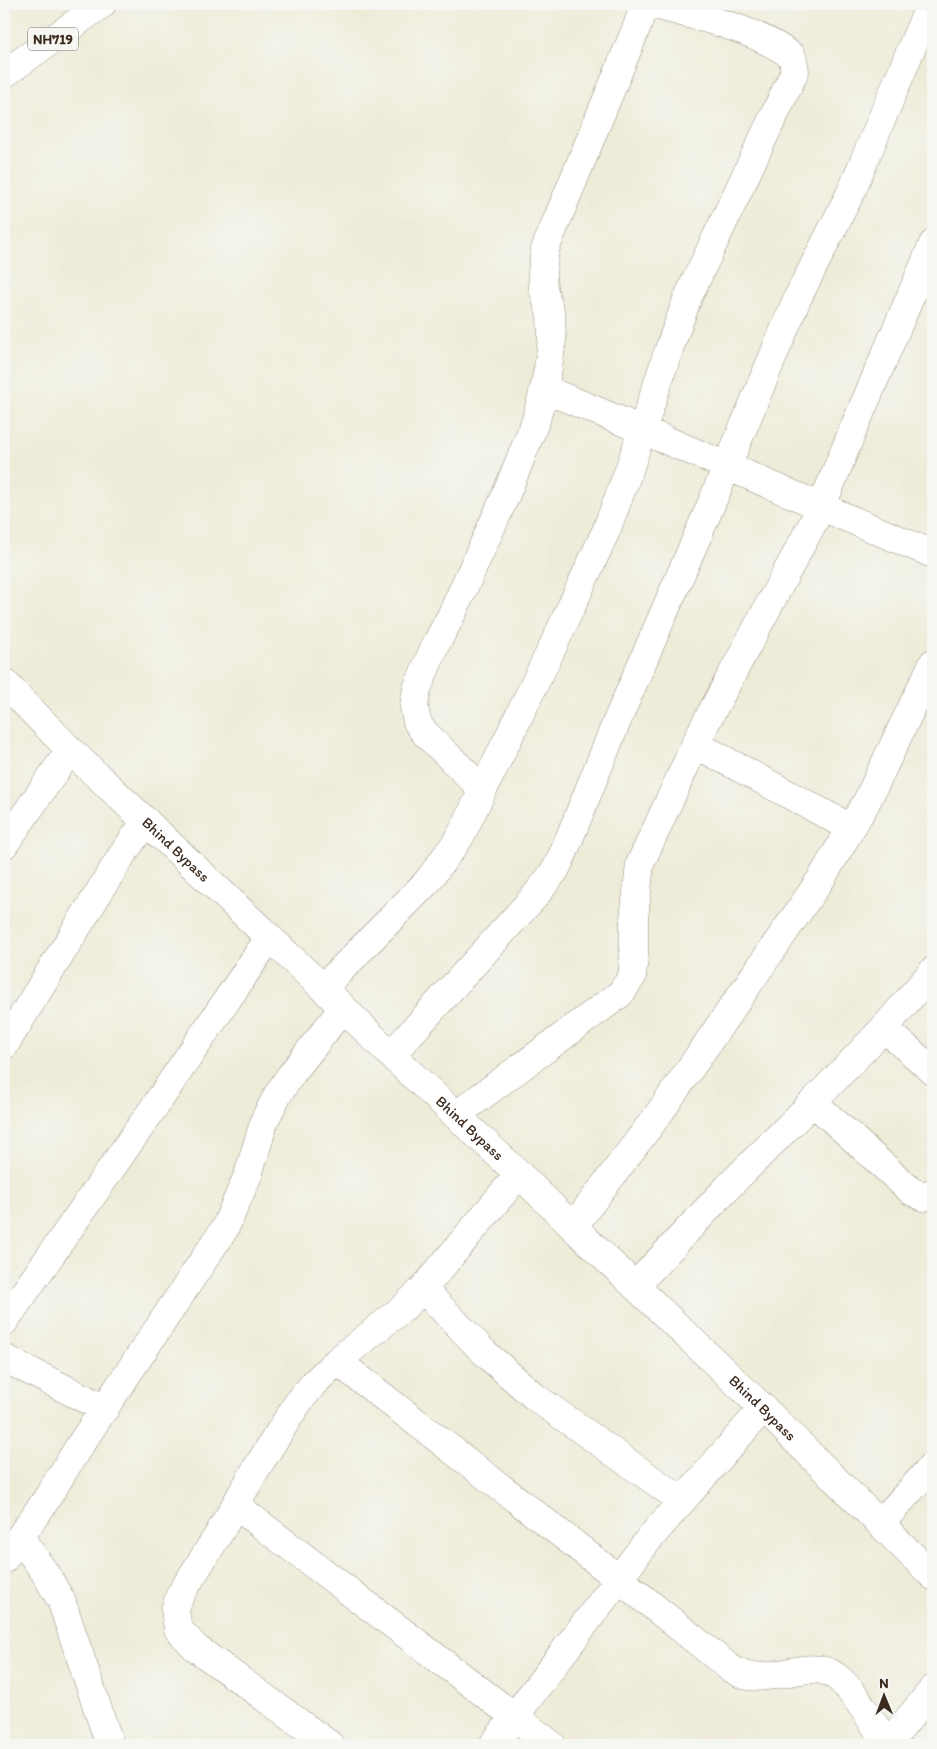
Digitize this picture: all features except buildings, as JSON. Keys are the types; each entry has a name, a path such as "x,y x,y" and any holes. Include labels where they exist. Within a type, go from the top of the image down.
{"main road":[{"name":"NH719","path":"4,74 102,4"},
{"path":"483,790 423,731 417,722 414,707 417,689 516,471 536,420 544,389 552,340 551,315 543,288 542,272 545,250 638,24 644,4"},
{"path":"323,988 427,882 460,837 554,644 606,531 688,297 795,71 792,56 776,44 739,29 651,4"},
{"path":"391,1055 536,895 556,868 797,299 851,192 930,4"},
{"path":"456,1115 620,994 632,977 634,919 640,864 696,744 821,508 933,244"},
{"path":"544,389 933,554"},
{"path":"573,1227 670,1097 821,879 866,803 933,663"},
{"name":"Bhind Bypass","path":"4,682 70,750 519,1174 763,1408 933,1576"},
{"path":"696,744 851,828"},
{"path":"4,845 70,750"},
{"path":"4,1046 122,855 146,821"},
{"path":"4,1322 157,1104 270,938"},
{"path":"635,1286 727,1188 814,1102 884,1028 933,971"},
{"path":"4,1559 44,1502 225,1228 248,1174 264,1119 290,1076 342,1008"},
{"path":"884,1028 933,1071"},
{"path":"814,1102 912,1191 924,1197 933,1192"},
{"path":"330,1745 196,1648 178,1628 175,1610 180,1595 297,1404 314,1383 337,1361 402,1309 423,1289 519,1174"},
{"path":"423,1289 487,1355 534,1397 681,1500"},
{"path":"4,1358 104,1409"},
{"path":"337,1361 618,1578 730,1668 747,1676 788,1674 806,1669 822,1669 837,1677 851,1693 888,1745 933,1688"},
{"path":"492,1745 618,1578 681,1500 763,1408"},
{"path":"880,1523 933,1464"},
{"path":"235,1505 552,1745"},
{"path":"20,1537 45,1572 61,1600 110,1745"}]}
